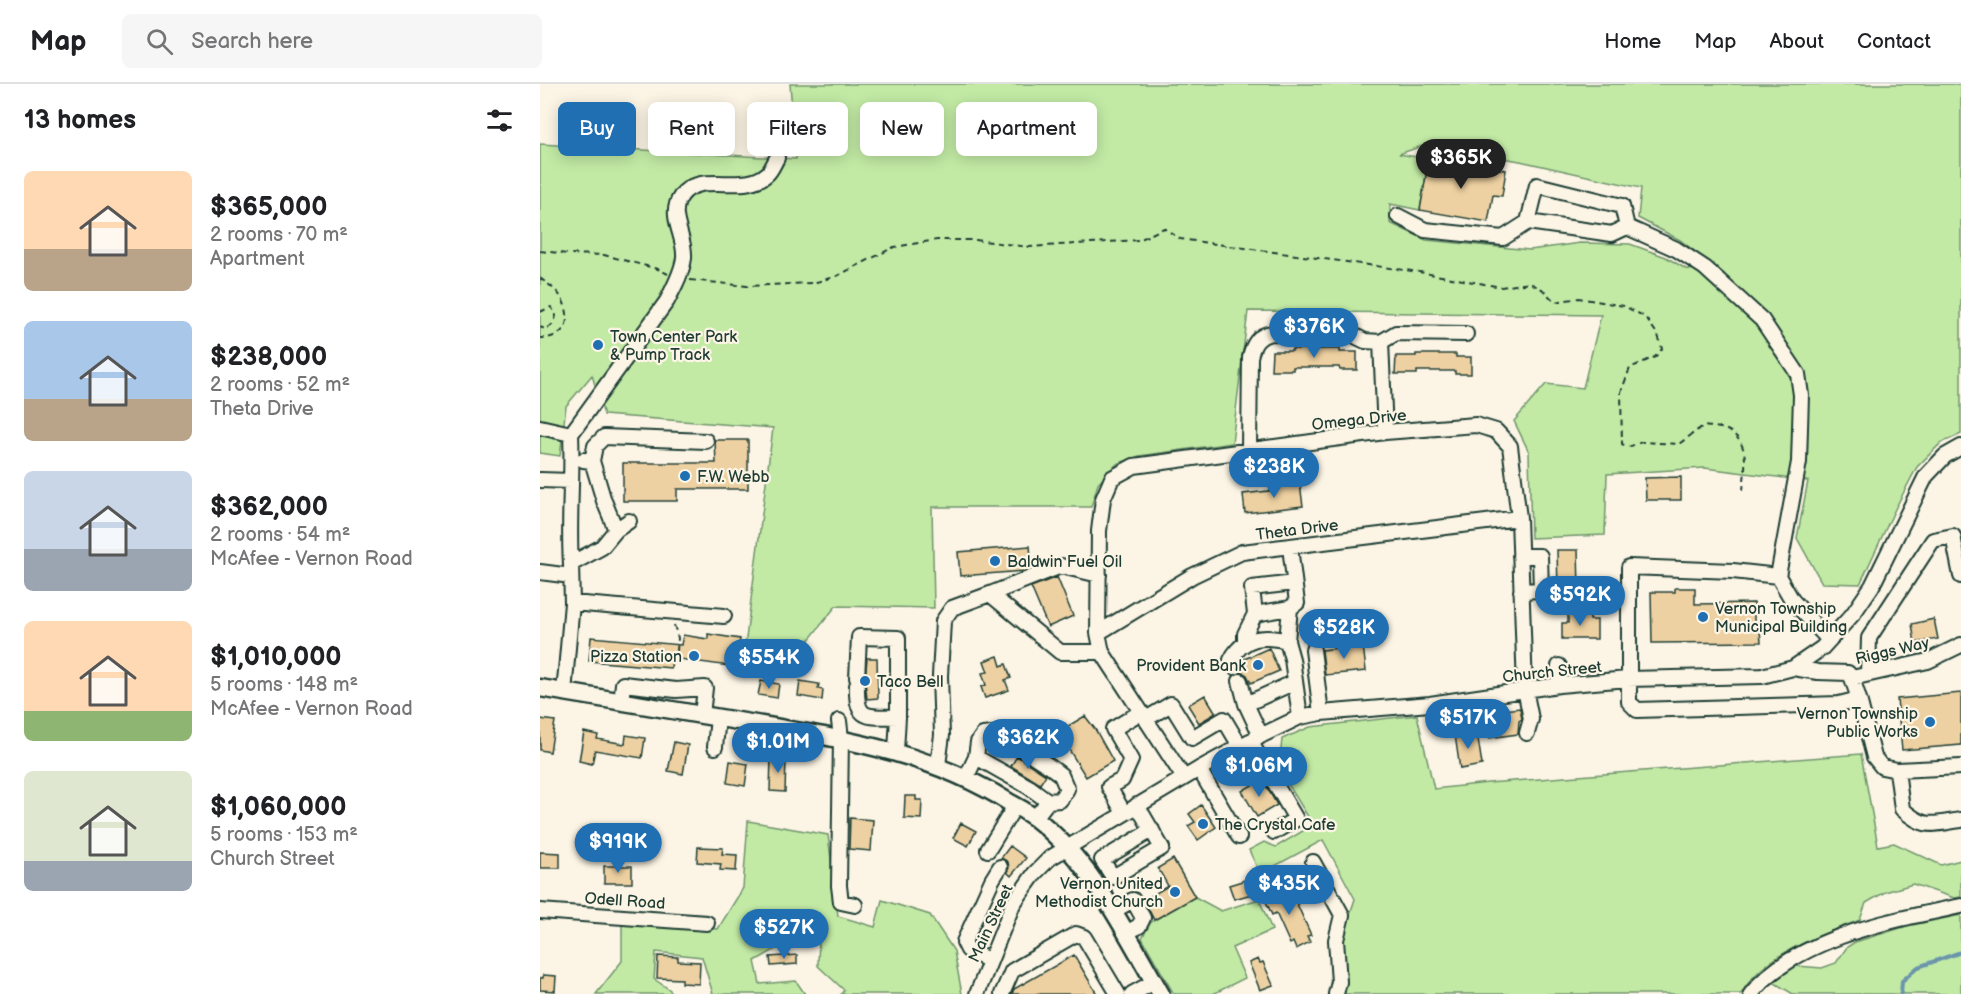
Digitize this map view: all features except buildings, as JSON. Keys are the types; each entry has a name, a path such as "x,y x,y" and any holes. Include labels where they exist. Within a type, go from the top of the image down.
{"main road":[{"path":"540,688 841,738 896,751 938,765 966,778 1035,818 1066,848 1087,872 1113,911 1157,988"}],"street":[{"path":"564,693 572,603 569,530 571,434 667,301 678,279 684,257 674,210 682,194 699,184 749,184 768,174 777,158"},
{"path":"1528,222 1537,185 1622,206 1627,227"},
{"path":"1398,216 1425,230 1503,238 1528,222 1612,234 1627,227 1676,249 1705,268 1762,320 1798,374 1801,395 1799,462 1778,576 1792,600 1829,640"},
{"path":"1248,449 1250,357 1253,345 1263,335 1272,333 1353,335 1365,341 1381,342 1396,333 1466,334"},
{"path":"1381,342 1385,432"},
{"name":"Omega Drive","path":"1184,778 1102,652 1098,633 1099,531 1103,499 1112,478 1134,466 1248,449 1385,432 1476,425 1496,431 1510,446 1519,518 1525,689 1531,719 1527,733"},
{"path":"540,427 571,434"},
{"path":"616,530 604,501 592,461 595,446 604,437 706,441"},
{"name":"Church Street","path":"1066,848 1199,769 1300,717 1321,713 1431,711 1525,689 1628,679 1762,676 1793,668 1822,648 1853,614 1872,586 1926,476 1945,456 1961,447"},
{"path":"572,459 592,461"},
{"path":"540,480 571,481"},
{"name":"Theta Drive","path":"1098,633 1192,576 1242,552 1519,518"},
{"path":"540,572 571,570 602,547 616,530 629,521"},
{"path":"1868,674 1869,638 1933,540 1953,536 1961,576"},
{"path":"1255,614 1290,608 1297,603 1290,547"},
{"path":"1520,556 1540,556 1541,590 1521,591"},
{"path":"938,765 942,735 940,676 943,621 952,608 1061,566 1099,575"},
{"path":"1778,576 1733,570 1629,567 1629,702 1637,710 1839,704 1858,699"},
{"path":"1245,642 1245,634 1255,614 1252,588 1294,582"},
{"path":"990,594 1060,652 1102,652"},
{"path":"572,603 724,616"},
{"path":"1290,608 1287,641 1300,717"},
{"path":"896,751 898,717 898,638 859,637 857,702 861,711 868,716 898,717"},
{"path":"1234,667 1232,660 1236,651 1245,642 1271,637 1287,641"},
{"name":"Riggs Way","path":"1793,668 1848,673 1852,678 1928,661 1961,645"},
{"path":"1313,651 1321,713"},
{"path":"1559,666 1559,685"},
{"path":"1852,678 1874,757 1882,768 1897,770 1961,767"},
{"path":"1240,681 1246,704 1250,741"},
{"path":"1246,704 1295,682"},
{"path":"621,702 623,684 676,690 705,688 716,747"},
{"path":"1124,813 1109,787 1122,780 1131,760 1113,729 1172,704 1192,738 1224,719 1250,741 1296,819 1274,832"},
{"path":"839,720 840,782 845,803 839,886 841,902 855,905"},
{"path":"966,778 976,757 978,742 983,735 993,734 1021,748 1061,775 1067,789 1060,800 1047,801 1029,787 976,757"},
{"path":"1199,769 1239,837"},
{"path":"1897,770 1902,808 1913,819 1926,825 1961,820"},
{"path":"826,782 840,782"},
{"path":"1035,818 1047,801"},
{"path":"1137,805 1152,830"},
{"path":"988,850 1015,806"},
{"name":"Main Street","path":"977,994 1013,904 1035,873 1050,858 1066,848"},
{"path":"1313,862 1342,915 1337,935 1339,982 1336,994"},
{"path":"990,961 968,950 964,942 1000,867"},
{"path":"1751,994 1761,981 1782,964 1838,938 1903,918 1961,906"},
{"name":"Odell Road","path":"540,911 707,923"},
{"path":"1002,994 1012,971 1076,934 1084,937 1118,994"},
{"path":"1132,994 1157,988"}],"path":[{"path":"540,251 604,255 658,269 678,279 747,286 813,284 837,276 894,247 938,240 976,240 1029,247 1139,240 1164,228 1180,239 1408,270 1502,287 1530,283 1542,289 1555,302 1579,298 1624,306 1646,317 1658,335 1662,350 1655,357 1630,368 1621,393 1622,444 1628,447 1642,442 1679,444 1703,426 1726,430 1740,440 1746,460 1743,490"},
{"path":"540,278 564,301 567,313 566,322 557,336 540,338"},
{"path":"540,312 551,307 556,316 554,323 548,328 540,327"},
{"path":"668,611 678,638 676,663"}],"green space":[{"path":"790,84 1961,84 1961,434 1941,443 1917,467 1860,584 1822,583 1797,538 1808,481 1705,468 1607,474 1605,535 1531,538 1529,452 1514,421 1546,384 1583,388 1601,315 1248,311 1232,443 1139,456 1117,464 1098,484 1091,507 932,507 934,608 836,606 808,641 802,671 743,662 773,428 604,415 592,375 566,406 560,456 540,453 540,144 558,145 558,156 636,156 636,150 648,150 648,156 735,155 796,159 796,156 848,156 848,102 791,102","holes":["1425,145 1520,161 1641,188 1638,218 1680,240 1723,273 1686,269 1666,257 1630,244 1580,243 1530,250 1426,240 1390,223 1390,204 1420,210 1429,159 1399,154"]},
{"path":"1417,715 1434,789 1861,754 1878,846 1894,843 1941,865 1961,860 1961,897 1954,898 1913,884 1885,892 1866,903 1860,920 1811,940 1778,957 1751,980 1741,994 1341,994 1342,938 1355,899 1323,840 1260,874 1249,850 1264,842 1276,847 1313,825 1279,769 1282,739 1310,727"},
{"path":"748,821 828,835 838,916 875,927 882,900 930,915 954,951 962,994 841,994 844,990 818,966 819,933 798,931 790,941 755,961 760,984 796,981 805,994 713,994 702,957 656,952 654,979 670,990 671,994 596,994 622,961 622,923 718,929 743,888"},
{"path":"1195,897 1221,911 1259,899 1272,930 1232,948 1245,978 1213,994 1174,994 1142,938 1151,922"},
{"path":"1961,915 1961,994 1793,994 1773,982 1797,966 1822,968 1836,963 1847,947 1855,942 1907,926"}],"waterway":[{"path":"1901,994 1902,981 1918,967 1961,952"}],"place":[{"name":"Town Center Park & Pump Track","path":"598,345"},
{"name":"F.W. Webb","path":"685,476"},
{"name":"Baldwin Fuel Oil","path":"995,561"},
{"name":"Vernon Township Municipal Building","path":"1703,617"},
{"name":"Pizza Station","path":"694,656"},
{"name":"Provident Bank","path":"1258,665"},
{"name":"Taco Bell","path":"865,681"},
{"name":"Vernon Township Public Works","path":"1930,722"},
{"name":"The Crystal Cafe","path":"1203,824"},
{"name":"Vernon United Methodist Church","path":"1175,892"}]}
